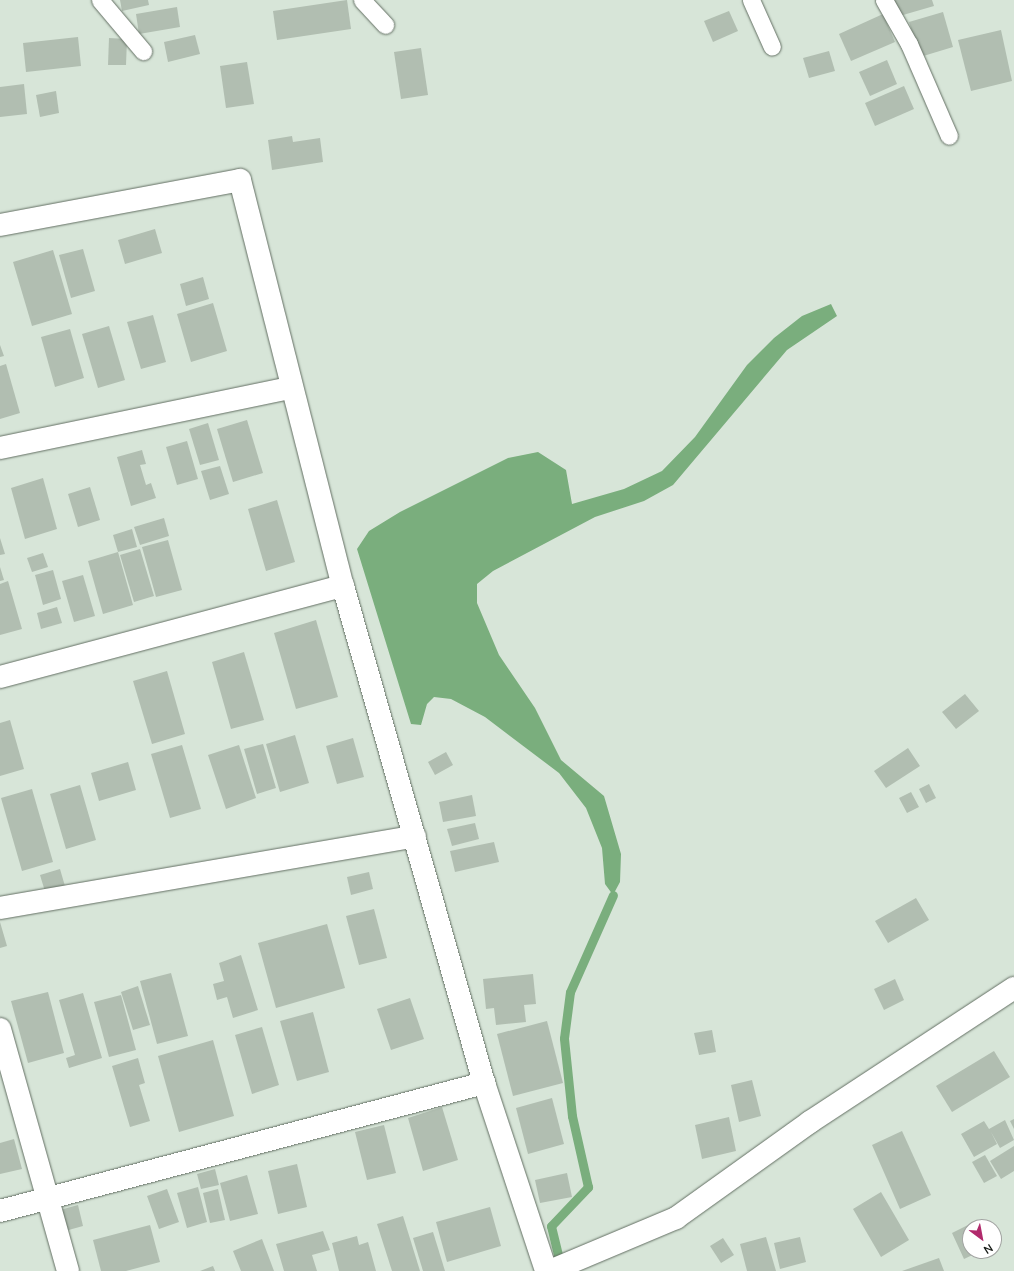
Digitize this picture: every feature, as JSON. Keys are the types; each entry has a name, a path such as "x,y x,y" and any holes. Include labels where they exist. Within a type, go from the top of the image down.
{"street":[{"path":"0,225 240,180 291,388 344,586 484,1083 546,1271"},
{"path":"0,448 291,388"},
{"path":"0,677 344,586"},
{"path":"0,908 415,836"},
{"path":"550,1271 676,1218 810,1122 1014,988"},
{"path":"0,1029 68,1271"},
{"path":"0,1211 484,1083"}],"lane":[{"path":"100,0 143,51"},
{"path":"362,0 385,25"},
{"path":"751,0 772,47"},
{"path":"884,0 909,44 949,136"}],"shaded area":[{"path":"831,304 837,316 787,350 673,485 644,501 595,517 493,571 477,584 477,603 499,655 535,708 561,760 604,796 621,854 620,882 613,895 605,884 602,848 586,808 559,773 485,717 451,699 434,697 427,704 421,725 411,724 357,549 369,531 400,512 508,458 538,452 566,470 572,504 624,489 662,471 695,437 747,365 774,338 802,316"}],"building":[{"path":"120,0 148,0 149,5 122,11"},
{"path":"347,0 351,29 277,40 273,11"},
{"path":"891,0 932,0 934,6 896,17"},
{"path":"177,7 180,27 139,34 136,14"},
{"path":"729,11 738,31 713,42 704,21"},
{"path":"943,12 953,47 920,57 909,22"},
{"path":"883,14 895,42 851,61 839,34"},
{"path":"1001,30 1012,81 971,91 958,40"},
{"path":"195,35 200,54 168,62 164,42"},
{"path":"78,37 81,66 26,72 23,43"},
{"path":"109,38 127,39 126,65 108,65"},
{"path":"421,48 428,95 401,99 394,52"},
{"path":"829,51 835,71 809,78 803,58"},
{"path":"887,60 897,84 870,96 859,72"},
{"path":"247,62 254,104 226,108 220,66"},
{"path":"24,84 27,114 0,117 0,87"},
{"path":"904,86 914,109 875,126 865,103"},
{"path":"56,91 59,113 40,117 36,95"},
{"path":"292,136 293,142 320,138 323,162 272,170 268,140"},
{"path":"155,229 162,253 125,264 118,240"},
{"path":"83,249 95,291 71,298 59,255"},
{"path":"53,250 72,314 32,326 13,262"},
{"path":"203,277 209,299 186,306 180,284"},
{"path":"213,303 227,351 191,362 177,314"},
{"path":"153,315 166,362 141,369 127,322"},
{"path":"109,326 125,380 98,388 82,334"},
{"path":"70,329 84,378 55,387 41,337"},
{"path":"0,345 4,356 0,357"},
{"path":"6,364 20,413 0,419 0,366"},
{"path":"247,420 263,473 233,482 217,429"},
{"path":"208,423 219,460 200,465 189,429"},
{"path":"187,441 198,479 177,485 166,447"},
{"path":"142,450 146,464 140,465 146,485 151,483 156,498 131,506 117,457"},
{"path":"220,466 229,494 210,500 201,471"},
{"path":"43,478 57,529 25,539 11,488"},
{"path":"90,487 100,520 78,527 68,494"},
{"path":"277,500 295,562 266,571 248,509"},
{"path":"164,518 169,536 140,545 134,527"},
{"path":"132,529 137,547 118,552 113,535"},
{"path":"0,538 5,554 0,555"},
{"path":"168,540 182,590 156,597 142,547"},
{"path":"140,549 154,596 134,602 120,555"},
{"path":"118,552 133,605 103,614 88,561"},
{"path":"43,553 48,567 32,572 27,558"},
{"path":"0,567 4,580 0,581"},
{"path":"53,570 61,599 43,605 35,575"},
{"path":"83,575 95,616 74,622 62,581"},
{"path":"8,581 22,629 0,635 0,584"},
{"path":"57,607 62,623 41,629 37,613"},
{"path":"316,620 338,697 296,709 274,633"},
{"path":"244,652 264,720 231,729 212,662"},
{"path":"167,671 185,734 152,744 133,681"},
{"path":"965,694 979,711 956,729 942,712"},
{"path":"10,720 24,769 0,776 0,723"},
{"path":"295,735 309,783 280,792 266,744"},
{"path":"353,738 364,777 337,784 326,746"},
{"path":"263,744 276,788 257,794 244,749"},
{"path":"182,745 201,809 170,818 151,754"},
{"path":"239,745 256,798 226,809 208,755"},
{"path":"908,748 920,766 886,788 874,771"},
{"path":"446,752 453,765 435,775 428,762"},
{"path":"128,762 136,790 99,801 91,773"},
{"path":"929,784 936,798 926,803 919,789"},
{"path":"80,785 96,840 66,849 50,794"},
{"path":"32,789 53,862 22,871 1,798"},
{"path":"911,792 919,807 907,813 899,798"},
{"path":"472,795 476,816 443,822 439,802"},
{"path":"475,823 479,839 452,846 447,829"},
{"path":"494,842 499,862 455,872 450,851"},
{"path":"60,869 67,893 47,898 40,875"},
{"path":"369,872 373,889 351,895 347,877"},
{"path":"916,898 929,920 888,943 875,921"},
{"path":"374,909 387,958 359,965 346,916"},
{"path":"0,922 7,946 0,948"},
{"path":"327,924 345,988 276,1008 258,943"},
{"path":"241,955 258,1010 233,1018 227,997 217,1000 213,984 224,981 219,963"},
{"path":"171,973 188,1036 157,1044 140,981"},
{"path":"533,974 536,1004 524,1005 526,1022 496,1025 494,1008 486,1009 483,979"},
{"path":"895,979 904,1000 884,1010 874,989"},
{"path":"138,986 150,1025 133,1030 121,992"},
{"path":"48,992 64,1053 28,1063 11,1001"},
{"path":"83,993 102,1058 69,1068 66,1058 75,1055 59,1000"},
{"path":"121,995 136,1050 109,1057 94,1002"},
{"path":"410,998 424,1039 391,1050 377,1009"},
{"path":"313,1012 329,1072 297,1081 280,1021"},
{"path":"547,1021 563,1083 513,1096 497,1034"},
{"path":"262,1027 279,1085 252,1094 235,1035"},
{"path":"712,1030 716,1052 699,1055 694,1033"},
{"path":"213,1040 234,1116 179,1132 158,1056"},
{"path":"994,1051 1010,1077 952,1112 936,1086"},
{"path":"138,1058 145,1083 139,1085 150,1121 130,1127 112,1066"},
{"path":"752,1080 761,1116 739,1122 731,1085"},
{"path":"552,1098 564,1144 528,1154 516,1108"},
{"path":"442,1107 458,1160 423,1171 408,1118"},
{"path":"729,1117 736,1151 702,1159 695,1125"},
{"path":"1014,1119 1014,1129 1010,1121"},
{"path":"1005,1120 1014,1140 1000,1148 991,1132 997,1144 974,1157 961,1134 984,1121 989,1129"},
{"path":"384,1125 396,1173 367,1180 355,1132"},
{"path":"902,1131 931,1195 900,1209 872,1145"},
{"path":"14,1139 22,1169 0,1174 0,1143"},
{"path":"1014,1146 1014,1171 1001,1179 990,1161"},
{"path":"985,1155 997,1176 984,1183 972,1162"},
{"path":"297,1164 307,1207 278,1214 268,1171"},
{"path":"215,1169 219,1185 201,1189 197,1174"},
{"path":"567,1173 572,1197 540,1203 535,1180"},
{"path":"247,1175 258,1214 230,1221 220,1183"},
{"path":"198,1187 207,1222 187,1228 177,1193"},
{"path":"167,1189 179,1222 159,1229 147,1196"},
{"path":"218,1189 225,1220 210,1223 203,1193"},
{"path":"881,1192 909,1240 881,1257 853,1209"},
{"path":"78,1205 83,1226 65,1231 60,1210"},
{"path":"490,1207 501,1246 447,1262 436,1222"},
{"path":"403,1216 420,1271 392,1271 377,1224"},
{"path":"150,1225 160,1262 126,1271 101,1271 93,1240"},
{"path":"962,1228 962,1255 952,1233"},
{"path":"323,1231 330,1250 312,1255 317,1271 284,1271 276,1244"},
{"path":"433,1232 445,1271 423,1271 413,1238"},
{"path":"357,1236 359,1245 368,1242 376,1271 339,1271 332,1243"},
{"path":"766,1237 776,1271 747,1271 740,1244"},
{"path":"800,1237 806,1262 780,1269 774,1243"},
{"path":"723,1238 734,1255 721,1263 710,1246"},
{"path":"262,1239 274,1271 241,1271 233,1251"},
{"path":"939,1258 944,1271 902,1271"},
{"path":"213,1266 215,1271 200,1271"}],"waterway":[{"path":"561,1267 551,1226 588,1187 572,1116 564,1038 570,992 613,895"}]}
